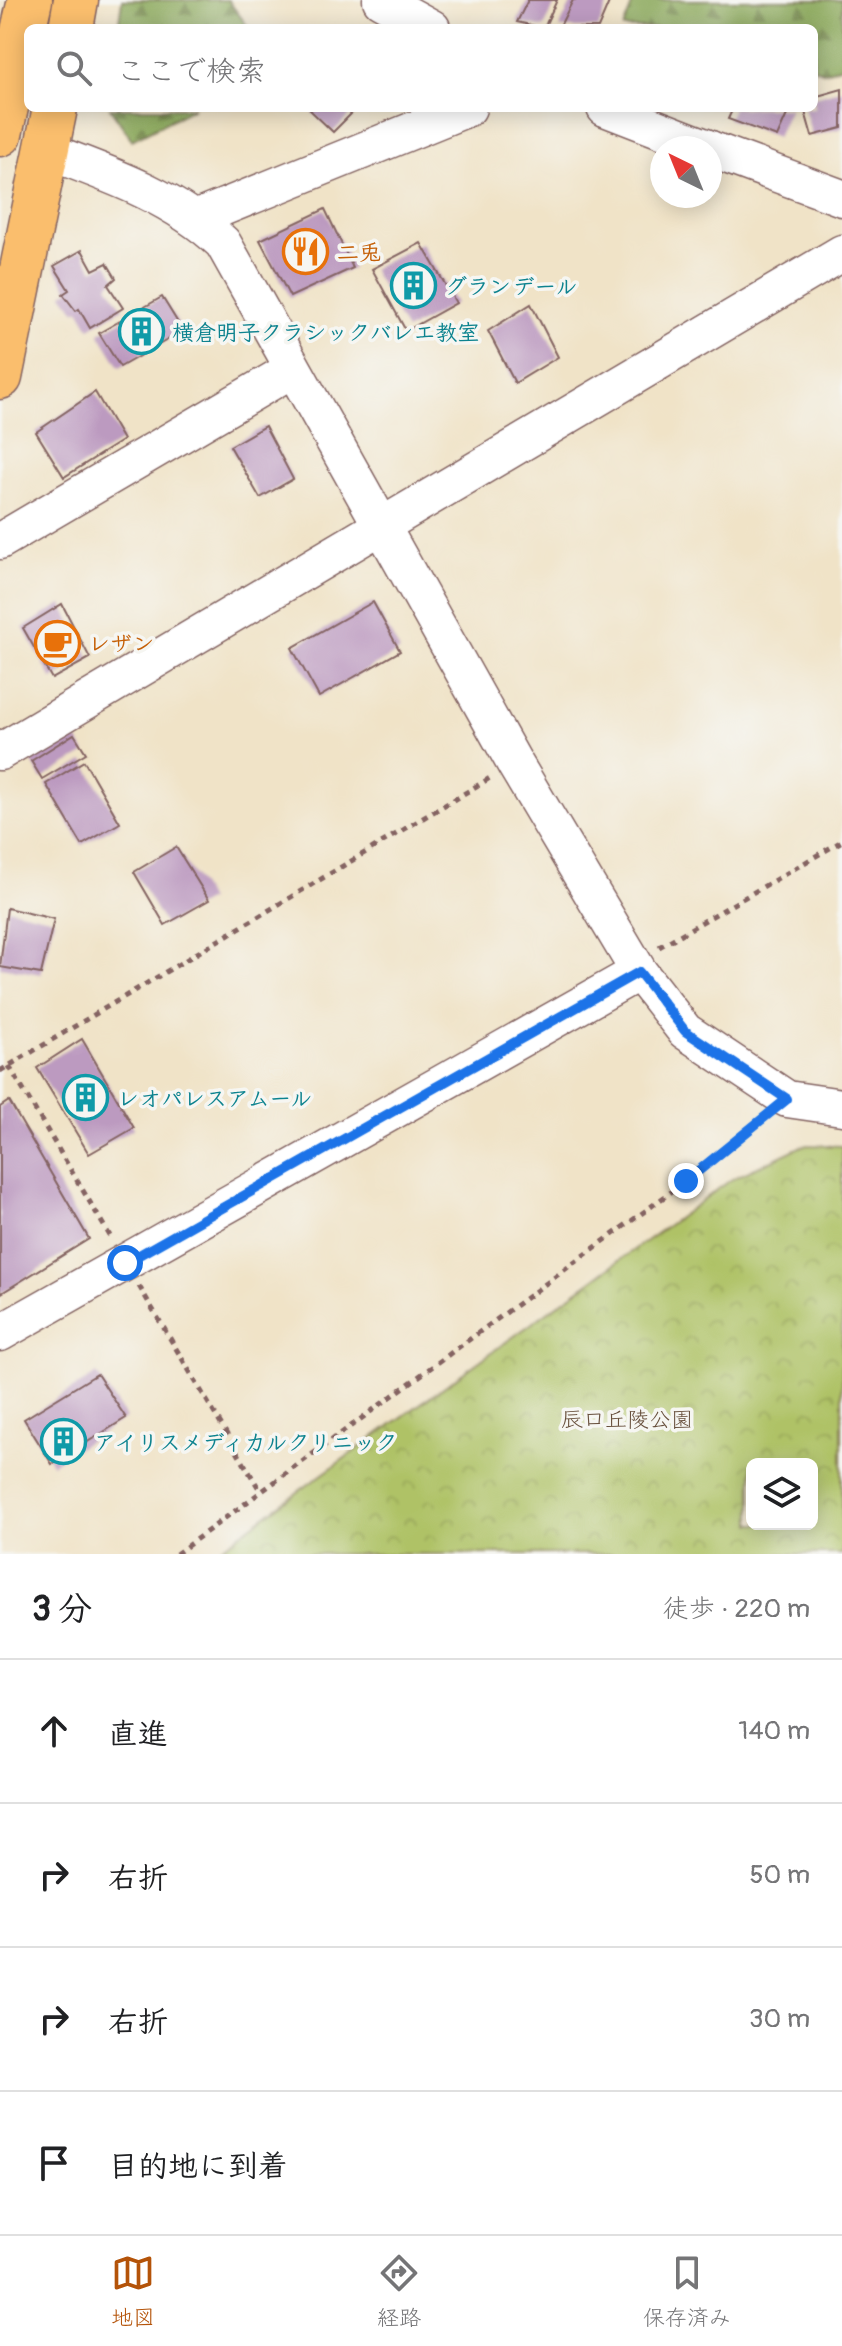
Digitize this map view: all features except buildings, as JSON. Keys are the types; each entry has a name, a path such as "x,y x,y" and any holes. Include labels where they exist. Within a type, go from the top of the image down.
{"main road":[{"path":"25,24 30,0"},
{"path":"72,24 76,0"},
{"path":"24,27 0,133 47,151"},
{"path":"0,377 54,112"}],"street":[{"path":"381,0 425,24"},
{"path":"197,218 458,112"},
{"path":"615,112 678,136"},
{"path":"47,151 140,189 197,218 223,243 291,370 515,764 639,972 685,1031 787,1099 842,1107"},
{"path":"722,153 842,198"},
{"path":"0,752 842,253"},
{"path":"0,541 291,370"},
{"path":"0,1333 639,972"}],"path":[{"path":"0,1071 515,764"},
{"path":"639,972 653,951 842,841"},
{"path":"176,1554 686,1181 787,1099"}],"green space":[{"path":"122,0 228,0 246,24 119,24"},
{"path":"634,0 842,0 842,66 825,72 818,69 818,24 625,24"},
{"path":"113,112 186,112 132,140"},
{"name":"辰口丘陵公園","path":"804,1145 842,1146 842,1554 212,1554 732,1179"}],"place":[{"name":"二兎","path":"306,252"},
{"name":"グランデール","path":"414,286"},
{"name":"横倉明子クラシックバレエ教室","path":"141,332"},
{"name":"レザン","path":"57,643"},
{"name":"レオパレスアムール","path":"86,1098"},
{"name":"アイリスメディカルクリニック","path":"63,1442"}],"route":[{"path":"125,1263 639,972 685,1031 787,1099 686,1181"}]}
